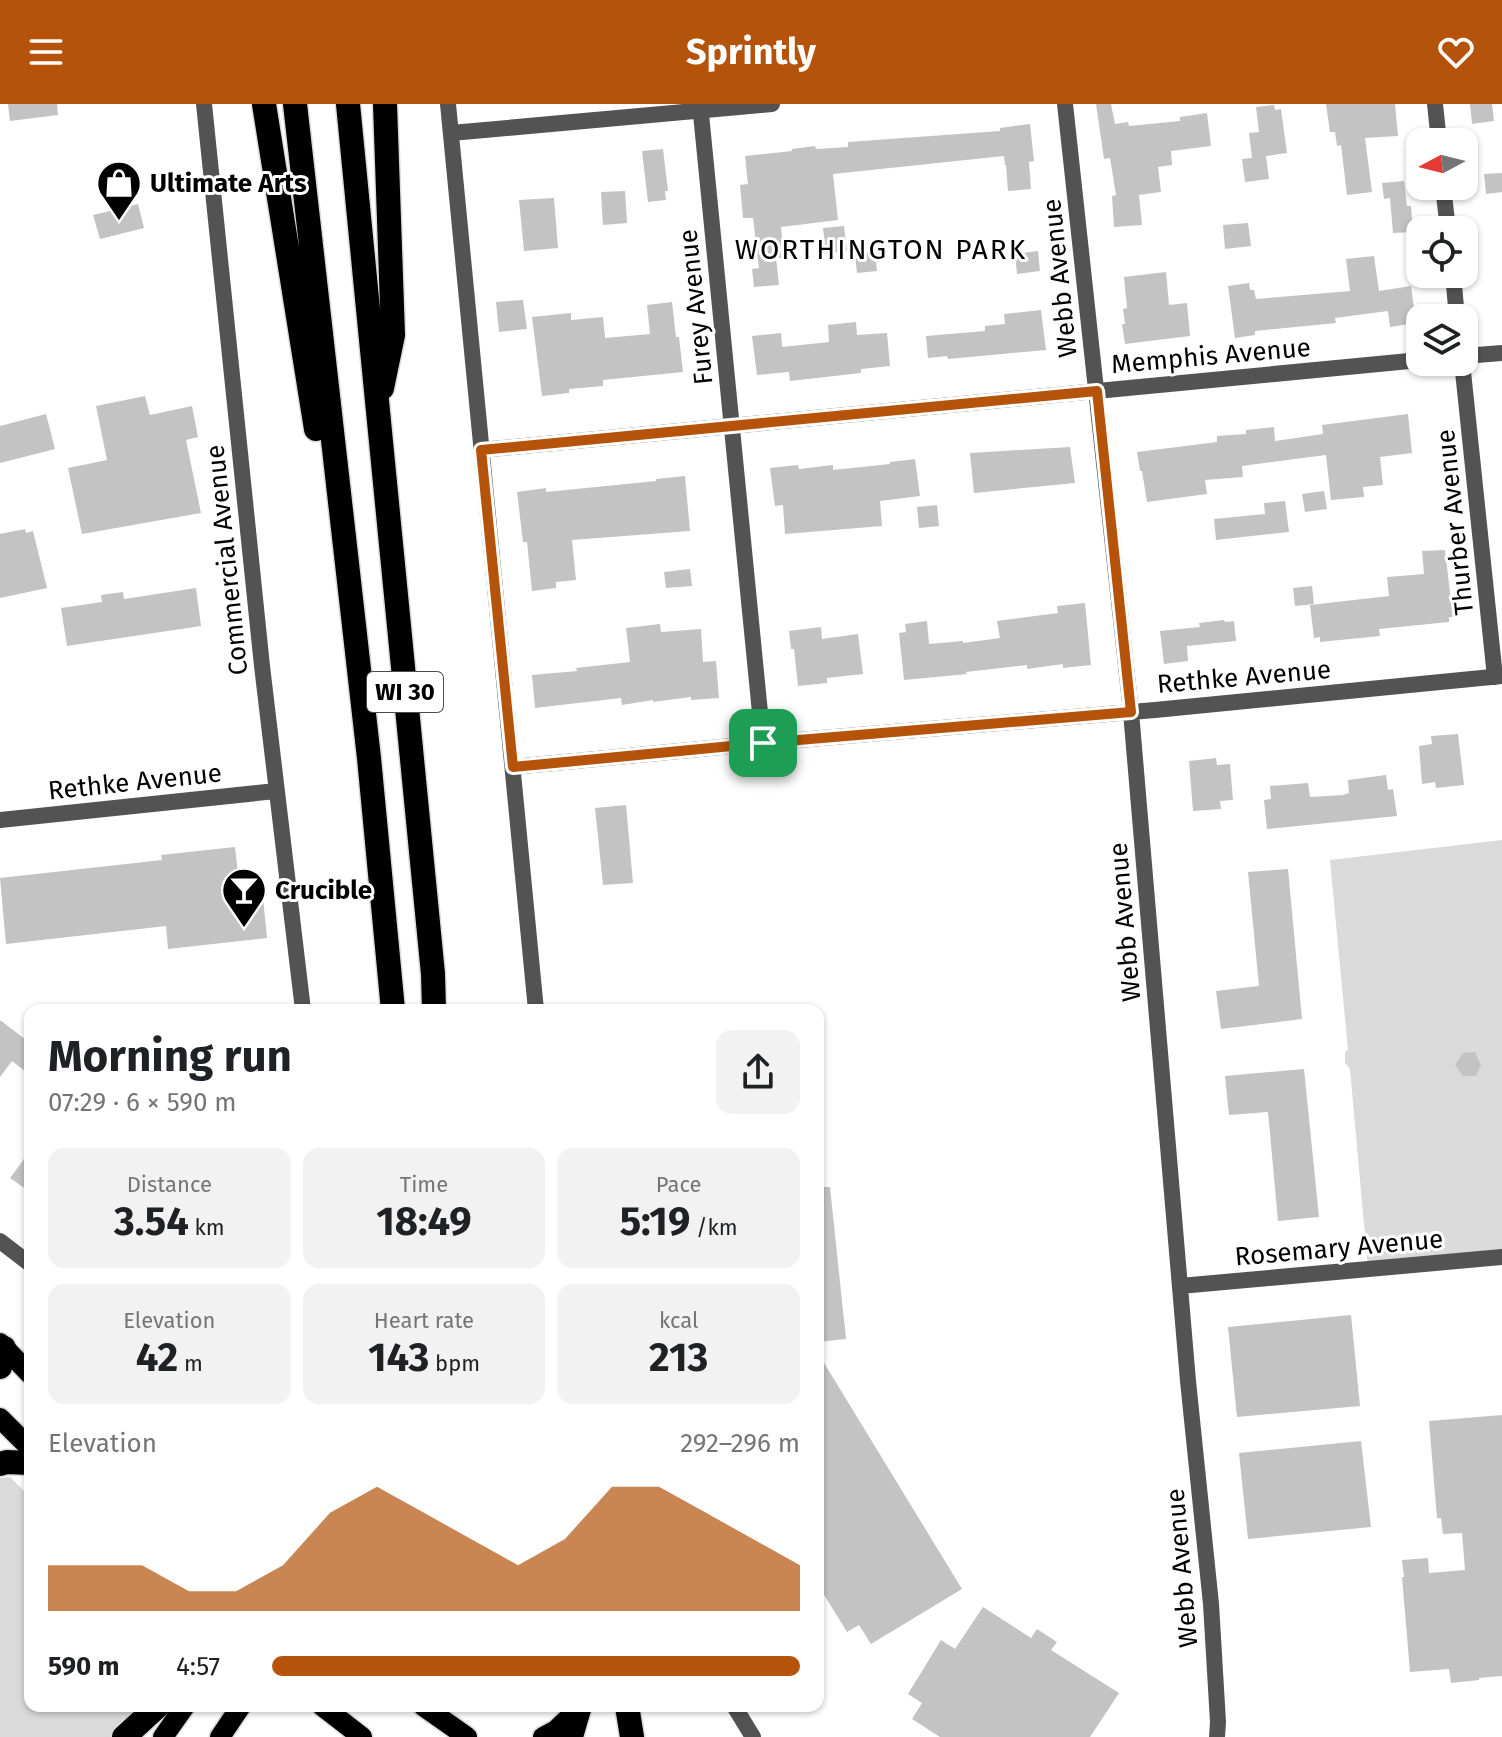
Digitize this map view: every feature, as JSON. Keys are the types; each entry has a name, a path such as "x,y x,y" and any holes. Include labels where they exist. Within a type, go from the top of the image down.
{"highway":[{"path":"264,104 369,758"},
{"name":"WI 30","path":"295,104 369,758 392,1004"},
{"name":"WI 30","path":"348,104 436,1004"},
{"path":"378,410 393,335 385,104"},
{"path":"0,1464 24,1463"},
{"path":"124,1737 151,1712"},
{"path":"615,1737 626,1712"},
{"path":"628,1712 632,1737"}],"main road":[{"path":"1,1352 24,1369"},
{"path":"0,1418 24,1442"},
{"path":"163,1737 181,1712"},
{"path":"220,1737 237,1712"},
{"path":"331,1712 362,1737"},
{"path":"432,1712 467,1737"},
{"path":"543,1737 576,1712"},
{"path":"573,1737 580,1712"}],"street":[{"name":"Commercial Avenue","path":"204,104 276,791 302,1004"},
{"path":"448,104 535,1004"},
{"path":"451,133 701,107 772,104"},
{"name":"Webb Avenue","path":"1065,104 1131,712 1180,1286 1210,1594 1218,1736"},
{"path":"1435,104 1438,128"},
{"name":"Furey Avenue","path":"701,107 763,743"},
{"path":"1478,357 1502,353"},
{"name":"Memphis Avenue","path":"481,450 1406,361"},
{"name":"Thurber Avenue","path":"1465,376 1498,676"},
{"name":"Rethke Avenue","path":"513,767 1498,676"},
{"name":"Rethke Avenue","path":"0,820 276,791"},
{"path":"0,1241 24,1259"},
{"name":"Rosemary Avenue","path":"1180,1286 1502,1257"},
{"path":"738,1712 753,1737"}],"shaded area":[{"path":"1502,840 1502,1257 1368,1269 1350,1069 1345,1063 1345,1052 1348,1050 1330,860"},
{"path":"10,1477 24,1491 24,1712 136,1712 110,1737 0,1737 0,1478"}],"building":[{"path":"8,104 57,104 58,115 10,121"},
{"path":"1096,104 1111,104 1115,124 1128,122 1129,126 1180,121 1180,117 1207,113 1211,146 1171,151 1172,165 1158,167 1161,192 1139,195 1142,225 1114,227 1112,196 1116,195 1110,158 1104,159"},
{"path":"1326,104 1395,104 1398,136 1365,138 1372,192 1347,195 1341,145 1337,146 1335,132 1330,132"},
{"path":"1470,104 1492,104 1494,121 1472,124"},
{"path":"1274,105 1275,110 1281,109 1287,153 1266,156 1269,179 1245,182 1242,159 1252,158 1249,133 1259,132 1256,107"},
{"path":"1030,124 1034,161 1029,162 1031,189 1008,191 1004,156 833,174 838,220 781,227 784,258 776,258 779,285 754,287 752,269 759,268 753,218 743,218 740,185 748,184 745,156 815,146 816,149 848,147 848,142 1000,131 1000,128"},
{"path":"663,149 668,191 665,191 666,200 648,202 642,151"},
{"path":"1502,173 1502,192 1486,194 1484,174"},
{"path":"1404,181 1407,206 1411,206 1412,216 1406,216 1406,232 1393,233 1390,198 1384,199 1382,183"},
{"path":"625,191 627,223 603,225 601,192"},
{"path":"554,198 558,248 524,251 519,200"},
{"name":"Ultimate Arts","path":"138,204 144,228 100,239 93,215"},
{"path":"1248,223 1251,246 1225,249 1223,225"},
{"path":"844,226 847,251 826,254 823,228"},
{"path":"875,251 877,271 857,273 855,254"},
{"path":"1038,251 1040,271 1017,274 1015,254"},
{"path":"1374,256 1379,291 1411,288 1413,304 1406,304 1406,325 1390,327 1388,311 1335,318 1336,323 1255,331 1255,335 1235,338 1228,286 1249,283 1256,299 1350,291 1346,259"},
{"path":"1166,272 1169,305 1187,303 1190,336 1125,344 1122,324 1125,324 1123,309 1127,308 1124,277"},
{"path":"523,300 527,329 499,332 496,302"},
{"path":"672,302 683,372 603,380 603,386 569,389 569,393 542,396 532,317 571,313 571,320 603,317 605,338 650,334 647,305"},
{"path":"1041,310 1046,350 928,358 926,336 985,331 985,326 1005,324 1004,314"},
{"path":"856,322 857,335 887,333 890,366 861,369 861,373 790,381 789,372 757,375 752,336 781,333 782,347 829,342 828,325"},
{"path":"145,396 150,415 192,406 198,437 186,440 201,513 82,534 68,468 107,460 96,406"},
{"path":"46,414 55,449 0,463 0,426"},
{"path":"1408,414 1412,453 1380,457 1383,485 1363,487 1364,497 1331,500 1326,455 1242,466 1243,477 1205,480 1207,494 1147,502 1137,452 1217,442 1217,436 1246,434 1246,430 1274,427 1275,441 1323,434 1322,425"},
{"path":"1070,447 1075,483 974,493 970,453"},
{"path":"915,459 920,496 880,501 882,526 785,534 783,505 775,506 770,468 833,465 833,470"},
{"path":"685,476 690,531 572,540 576,580 556,582 556,588 532,591 517,492 546,488 546,492"},
{"path":"1324,491 1327,509 1305,512 1302,494"},
{"path":"1285,501 1289,532 1216,540 1214,519 1265,514 1264,503"},
{"path":"937,505 939,526 919,528 917,507"},
{"path":"25,529 26,533 33,531 47,588 0,598 0,534"},
{"path":"1445,550 1453,617 1449,617 1449,622 1379,629 1380,636 1320,642 1320,637 1314,638 1310,605 1389,596 1387,577 1424,574 1422,551"},
{"path":"690,569 692,586 666,588 664,572"},
{"path":"1312,586 1314,604 1295,606 1293,588"},
{"path":"196,588 201,626 67,646 61,608 102,602 101,595 123,592 124,599"},
{"path":"1085,603 1091,665 1063,668 1063,664 1027,669 1027,665 904,680 899,633 906,632 905,624 927,621 929,644 963,643 1000,638 997,621 1058,613 1057,606"},
{"path":"1234,621 1236,641 1187,646 1188,661 1164,664 1160,631 1200,627 1199,623"},
{"path":"660,624 661,632 701,629 703,662 716,661 719,698 691,700 691,697 622,705 621,698 535,708 532,675 630,662 626,628"},
{"path":"821,627 822,639 858,634 863,674 827,678 827,683 798,686 789,631"},
{"path":"1458,734 1464,785 1436,788 1435,782 1422,784 1419,746 1432,744 1431,736"},
{"path":"1216,758 1217,765 1230,764 1233,800 1220,801 1221,809 1193,811 1189,761"},
{"path":"1386,775 1388,790 1393,789 1397,816 1267,829 1264,800 1271,799 1270,786 1308,783 1310,797 1343,795 1349,793 1348,780"},
{"path":"626,805 633,883 603,885 595,808"},
{"path":"235,847 240,890 262,887 267,938 168,949 166,926 6,944 0,878 162,860 161,855"},
{"path":"1288,869 1302,1019 1221,1029 1216,991 1259,986 1248,872"},
{"path":"0,1020 24,1038 24,1070 12,1061 0,1077"},
{"path":"1475,1052 1481,1065 1476,1076 1463,1076 1455,1065 1463,1053"},
{"path":"1304,1069 1319,1217 1278,1221 1268,1112 1229,1115 1225,1076"},
{"path":"24,1159 24,1188 10,1178"},
{"path":"824,1187 830,1187 846,1339 824,1341"},
{"path":"1351,1315 1360,1406 1237,1417 1228,1327"},
{"path":"824,1363 962,1589 871,1644 859,1625 847,1632 824,1595"},
{"path":"1502,1415 1502,1676 1451,1683 1449,1669 1410,1672 1402,1560 1428,1558 1429,1573 1465,1570 1462,1533 1443,1534 1441,1518 1437,1518 1429,1421"},
{"path":"1361,1441 1371,1527 1248,1539 1239,1453"},
{"path":"983,1607 1031,1638 1037,1629 1057,1642 1051,1650 1119,1693 1090,1737 940,1737 912,1719 922,1703 908,1694 941,1640 955,1649"}],"place":[{"name":"Ultimate Arts","path":"119,222"},
{"name":"Crucible","path":"244,929"}],"district":[{"name":"WORTHINGTON PARK","path":"881,249"}],"route":[{"path":"1097,391 1131,712 763,743 513,767 481,450 1097,391"}]}
